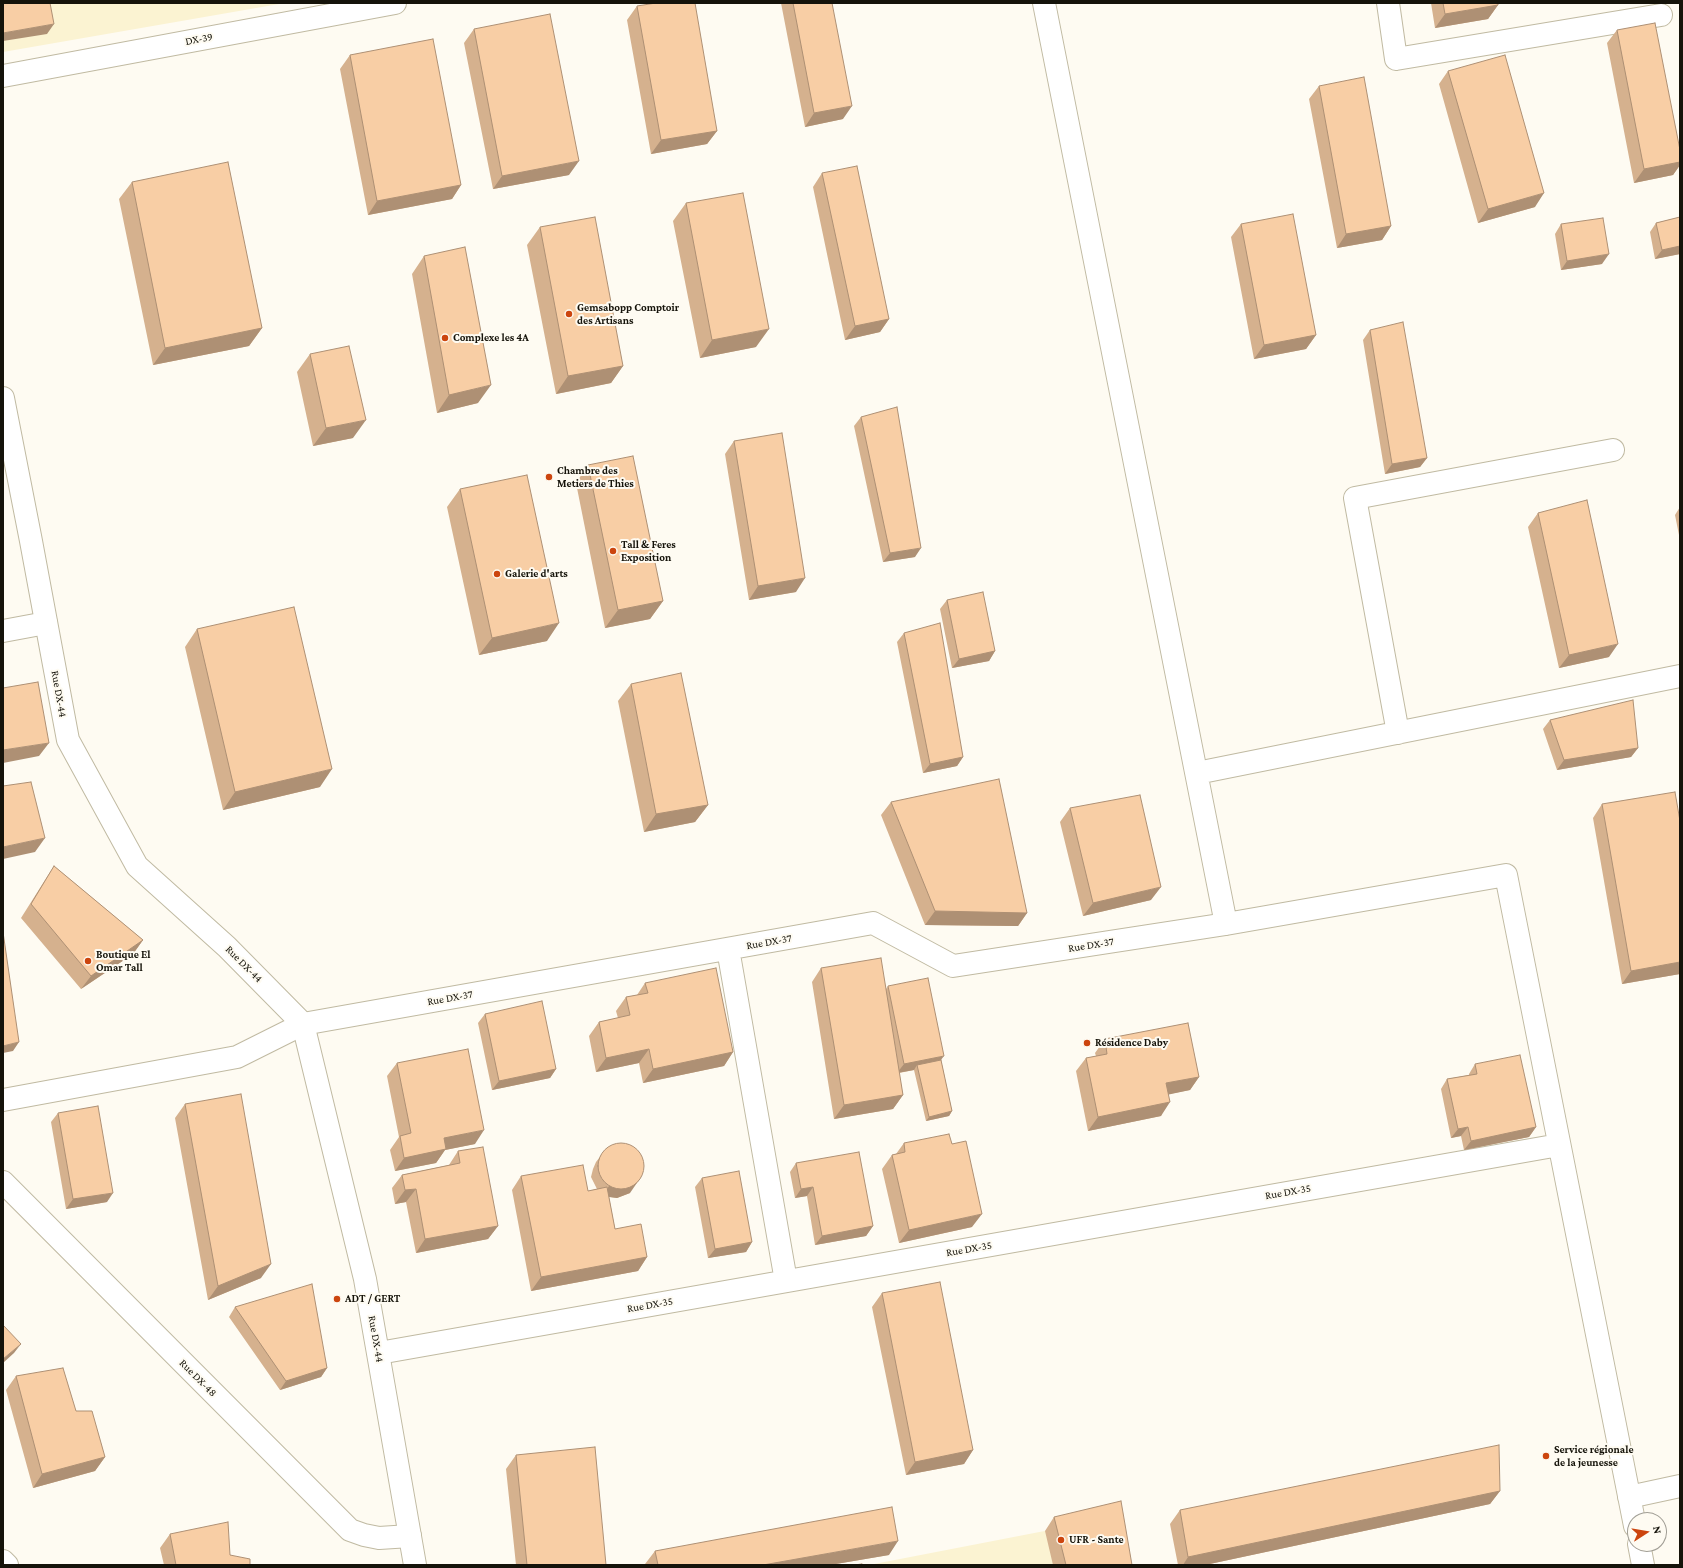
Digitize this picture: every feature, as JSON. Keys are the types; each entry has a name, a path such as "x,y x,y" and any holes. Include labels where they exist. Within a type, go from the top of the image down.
{"street":[{"name":"DX-39","path":"3,76 395,3"},
{"path":"1044,3 1226,924"},
{"path":"1388,3 1396,59 1661,15"},
{"name":"Rue DX-44","path":"3,398 68,740 137,866 228,947 303,1024 365,1279 415,1565"},
{"path":"1398,733 1355,498 1612,450"},
{"path":"3,631 46,623"},
{"path":"1197,773 1680,676"},
{"name":"Rue DX-37","path":"3,1100 237,1057 303,1024 874,923 953,966 1226,924 1506,875 1559,1145"},
{"path":"728,949 786,1281"},
{"path":"1559,1145 1632,1512"},
{"name":"Rue DX-35","path":"379,1353 1559,1145"},
{"name":"Rue DX-48","path":"3,1182 350,1530 379,1538 410,1536"},
{"path":"1629,1497 1680,1486"},
{"path":"1640,1552 1643,1565"},
{"path":"3,1562 7,1565"}],"shaded area":[{"path":"3,3 285,3 3,52"},
{"name":"UFR - Sante","path":"1122,1516 1131,1565 869,1565"}],"building":[{"path":"3,3 50,3 54,24 3,33"},
{"path":"656,3 695,3 717,131 661,140 637,6"},
{"path":"793,3 832,3 852,106 814,113"},
{"path":"1443,3 1498,3 1498,5 1445,14"},
{"path":"550,14 579,161 502,176 474,29"},
{"path":"1655,23 1680,150 1680,162 1644,169 1617,30"},
{"path":"433,39 461,185 377,201 350,55"},
{"path":"1505,55 1544,193 1488,209 1448,71"},
{"path":"1364,77 1391,226 1346,234 1319,86"},
{"path":"228,162 262,328 165,348 132,182"},
{"path":"857,166 889,319 855,326 822,173"},
{"path":"743,193 769,329 712,340 686,203"},
{"path":"1293,214 1316,335 1264,345 1241,224"},
{"name":"Gemsabopp Comptoir des Artisans","path":"595,217 623,366 568,376 540,227"},
{"path":"1680,217 1680,246 1662,250 1656,223"},
{"path":"1603,218 1609,254 1567,261 1561,224"},
{"path":"465,247 491,385 449,395 424,256"},
{"path":"1403,322 1427,458 1392,464 1370,330"},
{"path":"349,346 366,420 326,428 310,354"},
{"path":"897,407 921,548 890,553 861,417"},
{"path":"782,433 805,578 758,586 734,441"},
{"path":"633,456 663,601 618,610 588,465"},
{"name":"Galerie d'arts","path":"527,475 559,623 492,638 460,489"},
{"path":"1587,500 1618,644 1569,655 1538,513"},
{"path":"983,592 995,651 959,659 947,600"},
{"path":"294,607 332,769 235,792 197,629"},
{"path":"940,623 963,757 930,764 904,633"},
{"path":"681,673 708,805 656,814 631,684"},
{"path":"38,682 49,743 3,750 3,688"},
{"path":"1633,700 1638,748 1564,760 1550,720"},
{"path":"999,779 1027,913 935,911 891,802"},
{"path":"31,782 45,838 3,847 3,786"},
{"path":"1675,792 1680,821 1680,962 1631,971 1602,804"},
{"path":"1140,795 1161,887 1093,903 1070,808"},
{"path":"54,866 143,940 91,976 31,904"},
{"path":"3,932 19,1042 3,1046"},
{"path":"881,958 903,1095 844,1105 821,968"},
{"path":"716,968 733,1052 653,1069 649,1049 606,1058 599,1022 630,1015 626,997 648,993 645,983"},
{"path":"928,978 944,1056 904,1064 888,986"},
{"path":"542,1001 556,1069 499,1081 485,1014"},
{"path":"1188,1023 1199,1077 1166,1083 1170,1102 1098,1117 1086,1058 1107,1054 1105,1039"},
{"path":"468,1049 484,1130 444,1138 446,1149 404,1158 400,1136 411,1133 397,1063"},
{"path":"1520,1055 1536,1127 1471,1141 1468,1127 1458,1129 1447,1079 1477,1074 1475,1064"},
{"path":"941,1060 952,1111 929,1117 917,1065"},
{"path":"241,1094 271,1264 218,1286 185,1104"},
{"path":"98,1106 113,1193 73,1199 58,1113"},
{"path":"949,1134 952,1144 966,1141 982,1214 909,1230 892,1155 905,1152 904,1143"},
{"path":"621,1143 634,1147 640,1153 644,1166 640,1179 634,1185 621,1189 608,1185 602,1179 598,1166 602,1153 608,1147"},
{"path":"483,1147 498,1226 425,1239 416,1189 405,1190 402,1175 460,1163 458,1151"},
{"path":"859,1152 873,1226 822,1236 813,1187 801,1189 796,1163"},
{"path":"583,1165 588,1191 607,1187 615,1229 641,1224 647,1257 541,1277 521,1176"},
{"path":"739,1171 752,1242 715,1249 702,1178"},
{"path":"940,1282 973,1450 915,1462 882,1293"},
{"path":"312,1284 327,1368 286,1381 235,1307"},
{"path":"3,1325 21,1344 3,1359"},
{"path":"63,1368 76,1411 92,1411 105,1457 42,1474 16,1376"},
{"path":"1499,1445 1500,1491 1188,1557 1180,1510"},
{"path":"595,1447 606,1565 527,1565 516,1455"},
{"path":"1121,1501 1132,1565 1066,1565 1054,1517"},
{"path":"892,1507 898,1541 763,1565 658,1565 655,1551"},
{"path":"228,1522 230,1555 250,1559 250,1565 176,1565 170,1534"}],"place":[{"name":"Gemsabopp Comptoir des Artisans","path":"569,314"},
{"name":"Complexe les 4A","path":"445,338"},
{"name":"Chambre des Metiers de Thies","path":"549,477"},
{"name":"Tall & Feres Exposition","path":"613,551"},
{"name":"Galerie d'arts","path":"497,574"},
{"name":"Boutique El Omar Tall","path":"88,961"},
{"name":"Résidence Daby","path":"1087,1043"},
{"name":"ADT / GERT","path":"337,1299"},
{"name":"Service régionale de la jeunesse","path":"1546,1456"},
{"name":"UFR - Sante","path":"1061,1540"}]}
